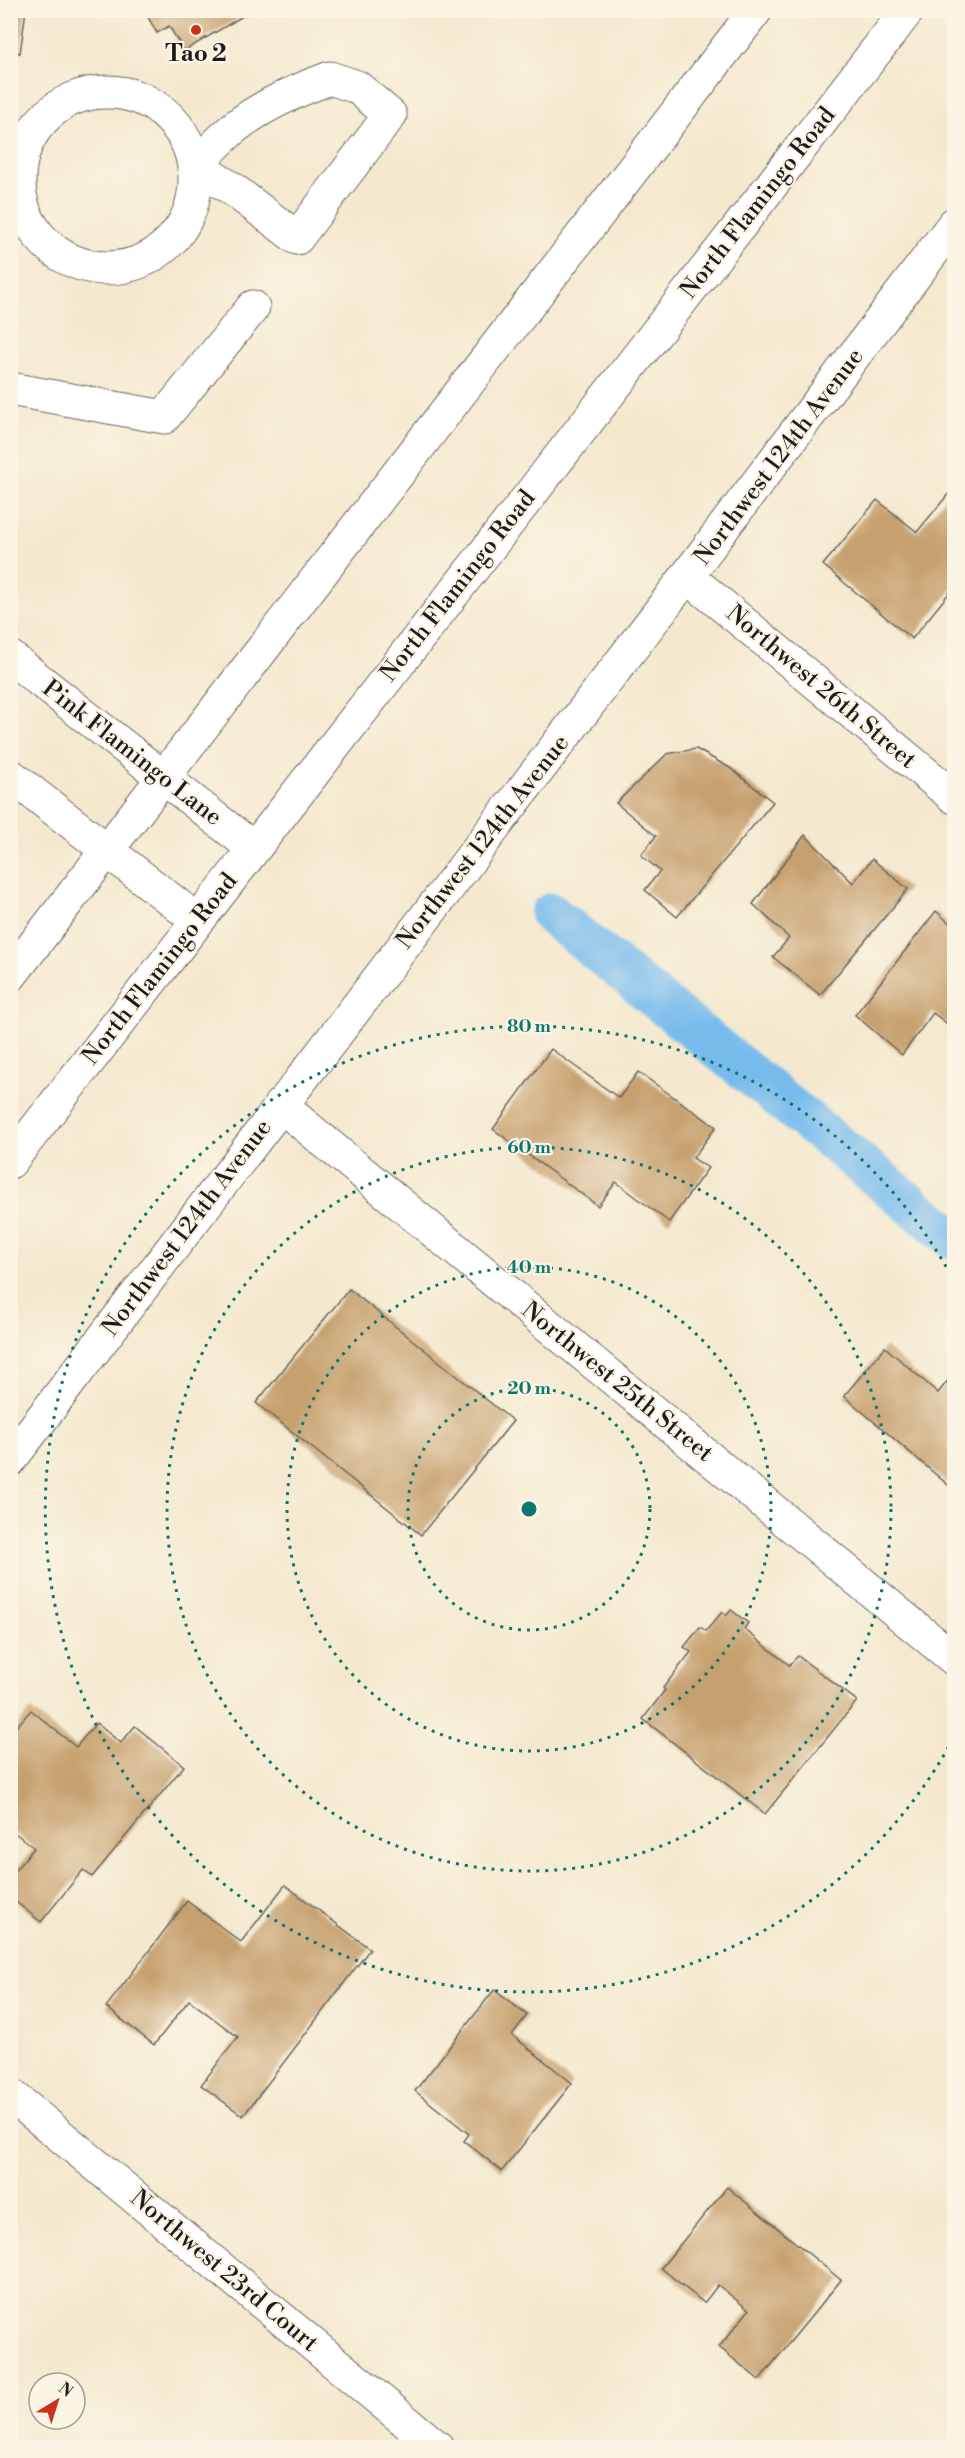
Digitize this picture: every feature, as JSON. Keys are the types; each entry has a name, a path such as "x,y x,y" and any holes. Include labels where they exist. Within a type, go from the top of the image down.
{"main road":[{"path":"10,976 756,10"},
{"name":"North Flamingo Road","path":"10,1162 908,10"},
{"path":"330,78 357,87 390,115 297,238 231,188 194,165 236,127 252,116 303,88 330,78"},
{"path":"104,92 130,94 153,104 173,120 187,142 194,165 195,191 189,215 176,237 158,254 135,265 110,269 85,266 69,260 42,240 27,219 15,168 38,124 56,107 79,96 104,92"},
{"name":"Northwest 124th Avenue","path":"10,1460 280,1105 688,577 954,224"},
{"path":"10,389 164,417 253,307"},
{"name":"Northwest 26th Street","path":"688,577 954,797"},
{"name":"Pink Flamingo Lane","path":"10,657 253,848"},
{"path":"10,775 197,920"},
{"name":"Northwest 25th Street","path":"280,1105 954,1659"},
{"name":"Northwest 23rd Court","path":"10,2094 438,2448"}],"building":[{"path":"10,10 26,10 20,53 10,51"},
{"name":"Tao 2","path":"144,10 253,10 184,51 169,26 157,33"},
{"path":"950,492 954,495 954,587 912,639 823,565 877,500 917,532"},
{"path":"696,749 730,768 773,802 677,917 645,890 660,871 641,855 656,836 616,803 667,754"},
{"path":"805,835 853,883 872,859 908,889 820,995 773,957 789,938 753,904"},
{"path":"936,911 954,927 954,1029 933,1013 902,1055 855,1015"},
{"path":"551,1049 619,1098 638,1072 716,1127 693,1158 708,1168 669,1222 616,1182 598,1206 493,1129"},
{"path":"349,1289 513,1421 421,1535 256,1403"},
{"path":"885,1347 938,1393 954,1373 954,1490 844,1396"},
{"path":"731,1610 748,1623 744,1629 789,1665 798,1656 857,1701 765,1814 643,1719 691,1652 684,1647 700,1627 706,1631 722,1612 726,1616"},
{"path":"31,1710 76,1747 96,1723 121,1743 135,1726 184,1766 92,1877 83,1870 41,1922 10,1897 10,1876 34,1848 10,1829 10,1734"},
{"path":"285,1885 370,1949 243,2116 201,2085 238,2037 189,2000 154,2045 106,2007 187,1901 241,1942"},
{"path":"494,1990 527,2015 512,2035 572,2083 502,2171 464,2141 469,2134 415,2091"},
{"path":"727,2187 841,2280 759,2380 719,2347 749,2310 718,2285 704,2303 661,2268"}],"waterway":[{"path":"551,914 954,1239"}],"place":[{"name":"Tao 2","path":"196,30"}]}
